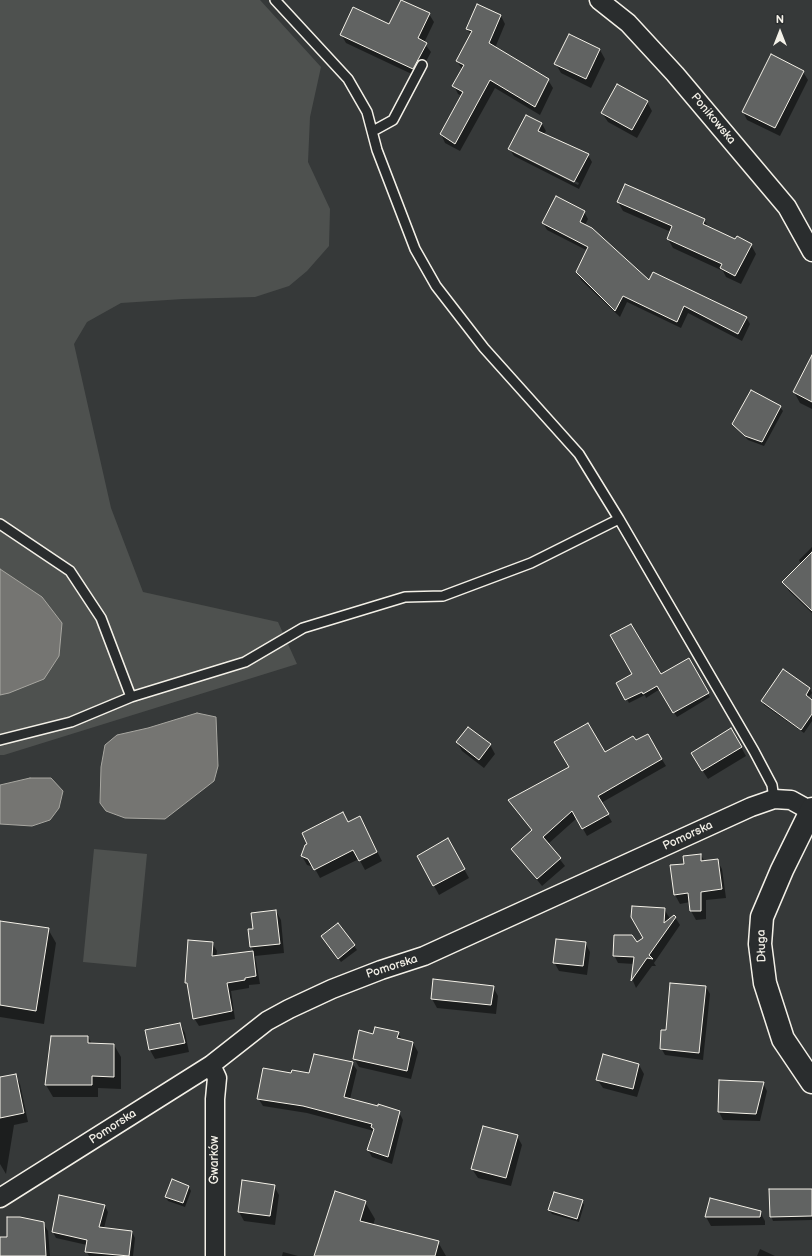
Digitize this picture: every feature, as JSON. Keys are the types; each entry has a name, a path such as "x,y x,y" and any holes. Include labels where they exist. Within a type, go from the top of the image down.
{"street":[{"name":"Ponikowska","path":"599,0 628,23 675,74 787,207 812,252"},
{"name":"Pomorska","path":"0,1198 211,1065 267,1022 332,989 381,970 424,956 751,807 774,799 791,800 812,810"},
{"name":"Długa","path":"812,810 782,870 762,917 760,944 765,983 783,1039 812,1082"},
{"name":"Gwarków","path":"211,1065 217,1078 215,1099 215,1256"}],"lane":[{"path":"275,0 348,79 367,112 378,150 415,249 436,286 484,348 579,454 619,519 754,751 772,785 774,799"},
{"path":"373,131 393,120 422,65"},
{"path":"0,740 71,722 131,697 245,662 304,628 405,596 443,596 531,563 619,519"},
{"path":"0,524 70,571 102,618 131,697"}],"shaded area":[{"path":"0,0 260,0 321,67 310,117 308,162 330,209 329,246 307,271 289,286 255,297 183,299 121,303 87,322 74,344 111,508 143,592 278,622 297,664 4,755 0,755"},
{"path":"0,569 42,597 62,623 59,656 44,679 0,695"},
{"path":"197,713 216,717 218,766 214,781 165,819 125,818 106,811 100,803 101,767 105,745 117,735 148,728"},
{"path":"30,778 51,778 63,791 59,808 50,820 32,826 0,824 0,785"},
{"path":"94,849 147,854 136,967 83,962"}],"building":[{"path":"401,0 430,13 418,38 427,43 413,69 340,35 353,7 389,24"},
{"path":"477,4 501,15 489,43 549,79 535,107 490,80 455,144 440,134 463,92 452,86 464,65 456,61 472,31 466,29"},
{"path":"569,34 600,49 586,79 554,64"},
{"path":"771,54 804,71 775,128 742,112"},
{"path":"617,84 648,101 632,130 601,113"},
{"path":"526,115 542,123 538,131 589,154 574,182 508,149"},
{"path":"625,184 705,219 703,224 735,239 737,236 752,244 735,276 720,268 722,264 667,239 672,226 617,202"},
{"path":"556,196 585,211 580,222 592,228 649,280 653,272 747,317 738,334 684,306 677,322 623,296 615,311 576,272 588,247 542,223"},
{"path":"812,355 812,402 793,392"},
{"path":"751,390 781,406 762,442 745,436 732,424"},
{"path":"812,552 812,611 782,582"},
{"path":"631,624 661,674 689,658 709,693 673,713 657,686 643,694 642,692 625,700 616,683 632,674 610,635"},
{"path":"783,669 810,688 806,695 812,700 812,714 801,730 761,701"},
{"path":"588,723 605,752 633,736 636,740 648,734 662,759 598,796 609,814 582,829 572,811 543,837 561,858 537,879 511,849 532,830 508,800 569,767 554,742"},
{"path":"468,727 491,744 479,760 456,742"},
{"path":"731,728 742,747 702,771 691,753"},
{"path":"343,812 348,822 360,816 377,852 359,861 353,850 314,870 308,859 301,856 305,845 307,844 302,833"},
{"path":"448,838 465,869 433,886 417,856"},
{"path":"701,854 701,861 718,859 722,889 701,892 701,911 690,911 688,893 674,895 670,865 684,864 683,856"},
{"path":"632,906 665,908 664,923 674,915 676,917 649,955 653,959 647,958 631,981 634,957 613,956 614,935 632,935 637,942 643,938 631,917"},
{"path":"276,910 280,944 250,947 248,929 253,929 251,913"},
{"path":"0,921 49,928 36,1011 0,1005"},
{"path":"338,923 355,945 338,959 321,936"},
{"path":"556,939 586,942 583,966 553,963"},
{"path":"188,940 213,942 212,956 253,951 256,976 245,978 245,980 227,983 232,1011 193,1019 187,983 185,983"},
{"path":"433,979 494,986 491,1005 431,999"},
{"path":"670,983 706,986 699,1053 660,1049 661,1030 666,1030"},
{"path":"180,1023 185,1043 149,1050 145,1030"},
{"path":"375,1027 399,1032 397,1038 413,1042 407,1071 353,1059 359,1030 373,1034"},
{"path":"51,1036 88,1036 88,1043 114,1044 114,1077 92,1076 92,1085 45,1085"},
{"path":"314,1054 353,1062 344,1097 378,1106 378,1104 400,1111 388,1157 367,1150 374,1129 371,1127 372,1124 303,1106 257,1099 263,1068 291,1073 292,1070 309,1073"},
{"path":"603,1054 639,1064 633,1089 596,1080"},
{"path":"16,1074 24,1113 0,1118 0,1077"},
{"path":"719,1080 764,1082 756,1114 718,1112"},
{"path":"483,1126 518,1135 506,1178 471,1169"},
{"path":"172,1179 189,1186 183,1203 165,1197"},
{"path":"242,1180 275,1185 270,1216 238,1212"},
{"path":"769,1189 812,1189 812,1216 770,1217"},
{"path":"335,1191 366,1201 360,1221 439,1241 435,1256 314,1256"},
{"path":"554,1192 583,1200 577,1219 548,1210"},
{"path":"59,1195 105,1205 99,1227 132,1231 129,1256 85,1252 87,1240 52,1232"},
{"path":"710,1198 761,1211 760,1217 705,1217"},
{"path":"7,1217 20,1217 44,1222 46,1256 0,1256 0,1237 7,1237"}]}
